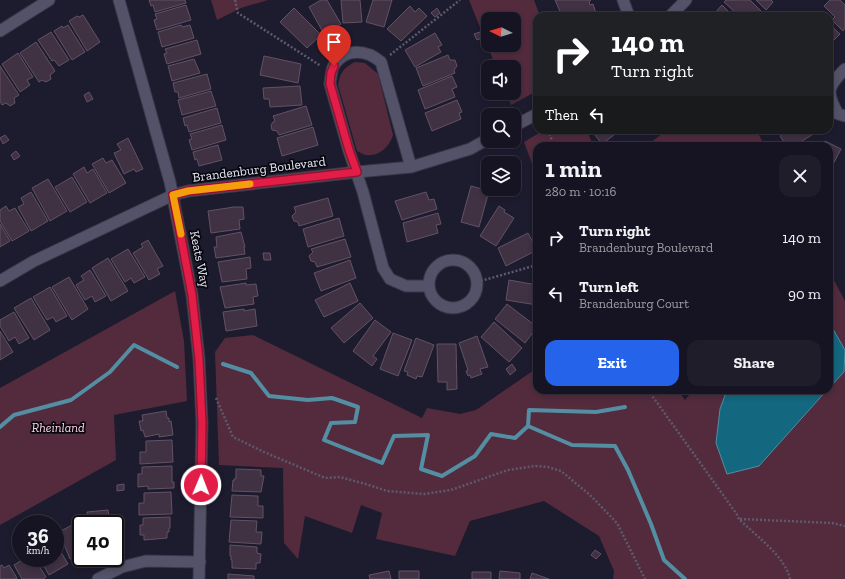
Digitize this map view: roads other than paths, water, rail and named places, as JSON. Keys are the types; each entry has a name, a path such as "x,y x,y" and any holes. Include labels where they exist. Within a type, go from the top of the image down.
{"street":[{"path":"0,31 48,0"},
{"name":"Keats Way","path":"119,0 173,195 192,295 199,359 202,423 199,579"},
{"path":"623,0 628,12"},
{"path":"674,12 686,0"},
{"path":"411,167 381,62 375,56 368,53 360,52 346,54 339,59 334,66 331,73 330,84 357,172 383,268 390,279 406,286 428,286"},
{"path":"833,83 845,69"},
{"path":"833,104 838,114 845,116"},
{"path":"521,122 533,116"},
{"name":"Brandenburg Boulevard","path":"0,281 34,261 173,195 188,191 411,167 470,149 481,143"},
{"path":"447,260 463,262 470,267 475,274 477,282 477,290 474,297 469,303 455,309 447,308 434,300 430,294 428,286 433,270 439,264 447,260"},
{"path":"98,579 122,567 146,562 200,562"}],"water":[{"path":"833,329 845,350 844,372 833,384"},
{"path":"726,394 823,394 759,466 727,474 716,443 720,409"}],"waterway":[{"path":"0,427 14,415 71,400 110,372 134,345 177,367"},
{"path":"223,364 251,373 269,396 308,400 332,398 358,407 355,422 331,423 324,440 382,463 394,436 428,435 421,469 442,476 475,456 491,434 515,438 528,426 529,410 596,412 625,407"},
{"path":"528,426 572,445 615,446 628,470 651,524 664,560 685,579"}],"park label":[{"name":"Rheinland","path":"58,427"}]}
